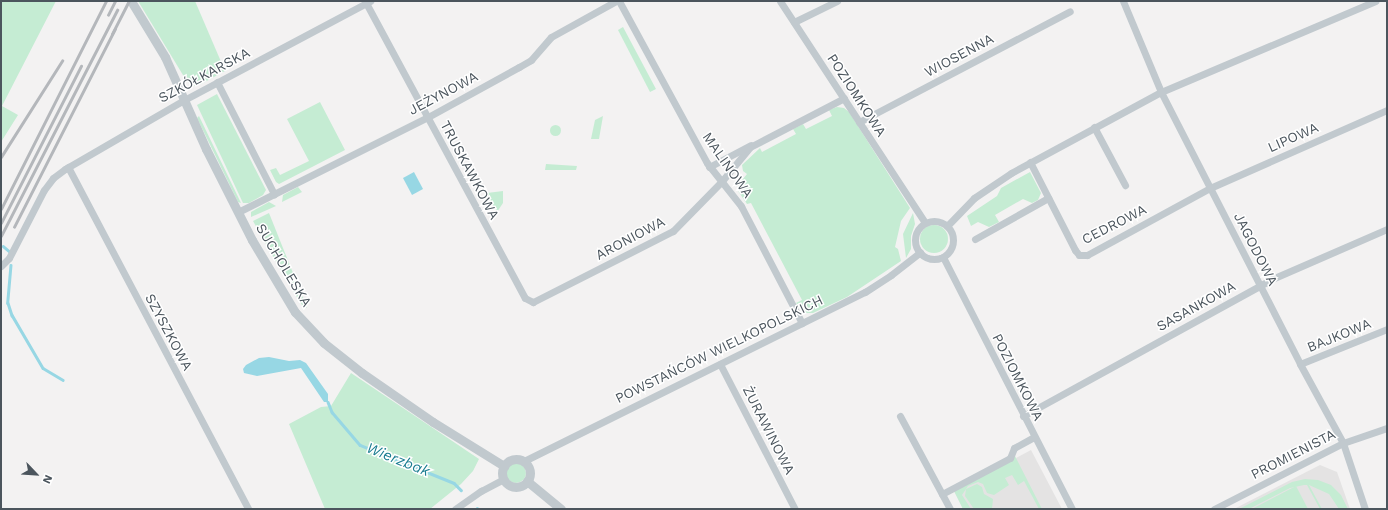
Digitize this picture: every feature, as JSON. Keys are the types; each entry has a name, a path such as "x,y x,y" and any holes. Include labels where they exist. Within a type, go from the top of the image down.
{"street":[{"name":"SUCHOLESKA","path":"131,1 165,57 238,212 284,297 324,343 387,391 504,466"},
{"name":"JEŻYNOWA","path":"238,212 428,117 531,60 551,37 616,1"},
{"name":"MALINOWA","path":"619,1 681,118 710,167 741,206 802,323"},
{"name":"POZIOMKOWA","path":"780,1 925,223"},
{"path":"794,22 837,1"},
{"name":"JAGODOWA","path":"1123,1 1161,92 1300,364 1343,443 1365,509"},
{"path":"947,226 985,190 1030,162 1094,127 1161,92 1375,1"},
{"name":"SZKÓŁKARSKA","path":"1,266 9,258 44,190 53,178 68,167 184,100 367,2"},
{"name":"TRUSKAWKOWA","path":"367,2 525,298 533,302"},
{"name":"WIOSENNA","path":"859,122 1070,11"},
{"path":"217,82 274,194"},
{"name":"ARONIOWA","path":"710,167 734,152 757,143 844,98"},
{"name":"LIPOWA","path":"1210,188 1387,110"},
{"path":"1094,127 1125,184"},
{"name":"ARONIOWA","path":"533,302 673,231 722,181 736,162 757,143"},
{"name":"CEDROWA","path":"1030,162 1079,255 1087,255 1210,188"},
{"name":"SZYSZKOWA","path":"68,167 248,509"},
{"path":"975,239 1048,198"},
{"path":"939,221 947,226 953,243 943,257 928,258 920,252 915,236 925,223 939,221"},
{"name":"SASANKOWA","path":"1023,416 1260,285 1387,229"},
{"name":"POWSTAŃCÓW WIELKOPOLSKICH","path":"524,461 878,284 920,252"},
{"name":"POZIOMKOWA","path":"943,257 1023,416 1072,509"},
{"name":"BAJKOWA","path":"1300,364 1387,330"},
{"name":"ŻURAWINOWA","path":"720,364 795,509"},
{"path":"900,416 950,509"},
{"name":"PROMIENISTA","path":"1214,509 1343,443 1387,428"},
{"path":"942,494 1010,458 1014,448 1034,436"},
{"path":"504,479 504,466 513,459 524,461 530,470 527,481"},
{"path":"504,479 515,486 527,481"},
{"path":"455,509 481,491 504,479"},
{"path":"527,481 561,509"}],"shaded area":[{"path":"1031,450 1062,509 963,509 954,491"},
{"path":"1320,465 1337,472 1350,509 1234,509"}],"green space":[{"path":"1,1 56,1 2,106 18,115 1,142"},
{"path":"138,1 195,1 225,71 201,84 193,86 186,80"},
{"path":"623,27 656,89 650,92 618,30"},
{"path":"217,94 266,190 263,195 249,203 243,203 197,105"},
{"path":"320,102 345,150 279,184 276,182 270,170 276,168 280,175 309,161 287,119"},
{"path":"837,107 844,108 849,112 910,208 901,221 895,247 898,249 901,261 847,297 813,313 806,313 796,303 802,300 751,203 747,204 738,191 738,185 747,174 743,171 742,165 760,148 762,152 796,134 793,129 803,124 806,129 832,116 829,110"},
{"path":"199,116 241,203 238,202 197,118"},
{"path":"603,116 599,139 591,139 595,120"},
{"path":"555,124 559,126 561,130 559,134 555,136 551,134 549,130 551,126"},
{"path":"546,164 577,166 576,170 545,170"},
{"path":"1030,172 1041,193 1038,200 1032,203 1023,199 995,215 999,222 989,227 978,222 971,226 967,216 997,196 1001,188"},
{"path":"298,187 302,192 282,202 283,195"},
{"path":"503,191 503,203 497,212 487,193"},
{"path":"269,202 276,206 251,217 251,212"},
{"path":"269,213 307,308 302,305 290,286 253,221"},
{"path":"913,213 915,224 911,236 911,249 906,258 903,234"},
{"path":"934,225 944,229 948,239 944,249 934,253 924,249 920,239 924,229"},
{"path":"351,373 479,459 473,471 461,484 430,509 325,509 289,424 321,407 331,406"},
{"path":"1015,456 1042,509 1039,509 1024,481 1018,485 1012,475 1005,478 1009,485 994,495 987,493 983,484 978,482 968,486 962,495 971,509 963,509 954,491"},
{"path":"516,463 523,466 526,473 523,480 516,483 509,480 506,473 509,466"},
{"path":"1305,479 1318,480 1331,485 1341,495 1348,509 1339,509 1329,494 1309,485 1322,509 1320,509 1307,485 1304,485 1290,488 1249,509 1239,509 1292,482"},
{"path":"977,484 982,487 984,494 993,499 992,509 974,509 965,496 966,489"},
{"path":"1296,486 1308,509 1252,509"}],"water":[{"path":"414,172 423,189 412,195 403,178"},
{"path":"269,357 289,361 300,360 306,363 328,394 328,402 324,402 301,368 257,376 244,373 243,369 246,365 259,358"}],"waterway":[{"name":"Wierzbak","path":"3,246 9,251"},
{"name":"Wierzbak","path":"11,265 8,303 12,315 43,368 63,380"},
{"name":"Wierzbak","path":"328,402 332,412 360,445 454,483 461,490"}],"railway":[{"path":"1,209 106,1"},
{"path":"108,15 115,1"},
{"path":"112,34 129,1"},
{"path":"1,236 117,10"},
{"path":"14,227 115,29"},
{"path":"1,157 62,61"},
{"path":"1,223 81,66"}]}
